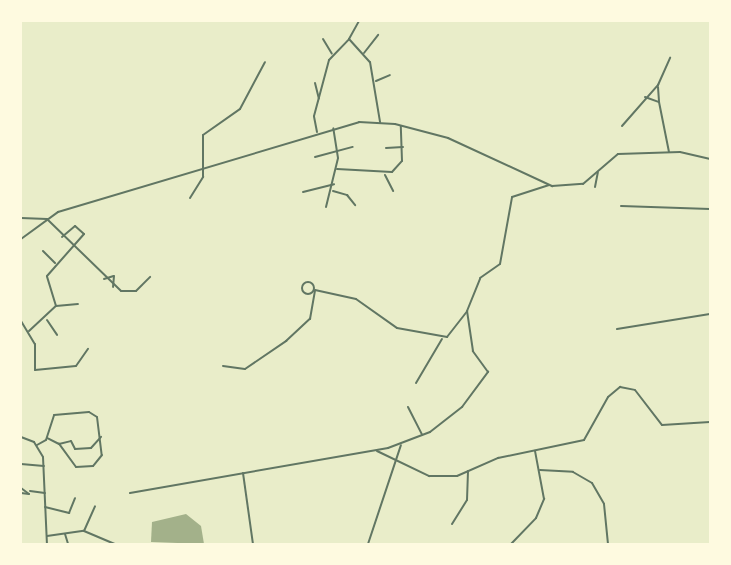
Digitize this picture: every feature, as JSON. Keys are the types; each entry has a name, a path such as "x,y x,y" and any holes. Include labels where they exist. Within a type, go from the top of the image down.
{"street":[{"path":"317,132 314,116 332,54 350,39 359,21"},
{"path":"364,53 378,35"},
{"path":"323,39 332,54"},
{"path":"350,39 364,53 376,81 380,122"},
{"path":"622,126 645,97 658,85 670,58"},
{"path":"190,198 204,166 200,151 203,135 240,109 265,62"},
{"path":"376,81 390,75"},
{"path":"315,83 319,102"},
{"path":"658,85 669,152"},
{"path":"645,97 659,102"},
{"path":"21,239 47,219 204,166 333,128 380,122 457,142 549,186"},
{"path":"337,169 385,174 399,167 403,147 401,126"},
{"path":"326,207 333,192 337,169 338,149 333,128"},
{"path":"315,157 338,149 353,147"},
{"path":"386,148 403,147"},
{"path":"416,383 442,339 467,310 480,278 502,261 512,197 549,186 578,186 598,172 614,155 669,152 710,159"},
{"path":"595,187 598,172"},
{"path":"385,174 393,191"},
{"path":"303,192 334,184"},
{"path":"333,192 347,195 355,205"},
{"path":"621,206 710,209"},
{"path":"21,218 47,219 113,287 132,293 150,277"},
{"path":"56,306 47,282 55,263 75,249 84,237 79,227 62,237"},
{"path":"21,234 25,236"},
{"path":"43,251 55,263"},
{"path":"104,279 114,276 113,287"},
{"path":"223,366 245,369 286,341 310,319 315,290 309,282 302,284 306,294 315,290 356,299 392,326 442,339"},
{"path":"29,331 46,319 56,306 78,304"},
{"path":"21,306 21,315"},
{"path":"130,493 401,445 422,435 462,407 488,372 473,351 467,310"},
{"path":"617,329 710,314"},
{"path":"46,319 57,335"},
{"path":"21,321 29,331 35,370 76,366 88,349"},
{"path":"374,450 429,477 468,471 535,450 584,440 608,397 620,387 635,390 662,425 710,422"},
{"path":"408,407 422,435"},
{"path":"38,445 47,438 51,418 74,412 95,414 102,455 93,466 70,464 59,444 47,438"},
{"path":"21,437 38,445 44,466 47,544"},
{"path":"59,444 71,441 75,449 91,448 100,437"},
{"path":"368,544 393,458 401,445"},
{"path":"511,544 541,510 540,470 535,450"},
{"path":"21,464 44,466"},
{"path":"540,470 573,472 592,483 604,504 608,544"},
{"path":"452,524 467,500 468,471"},
{"path":"243,473 253,544"},
{"path":"21,488 45,493"},
{"path":"21,493 30,491"},
{"path":"45,507 69,513 75,498"},
{"path":"84,531 95,506"},
{"path":"47,536 84,531 115,544"},
{"path":"65,534 68,544"}],"shaded area":[{"path":"186,514 201,526 204,544 151,542 152,522"}]}
